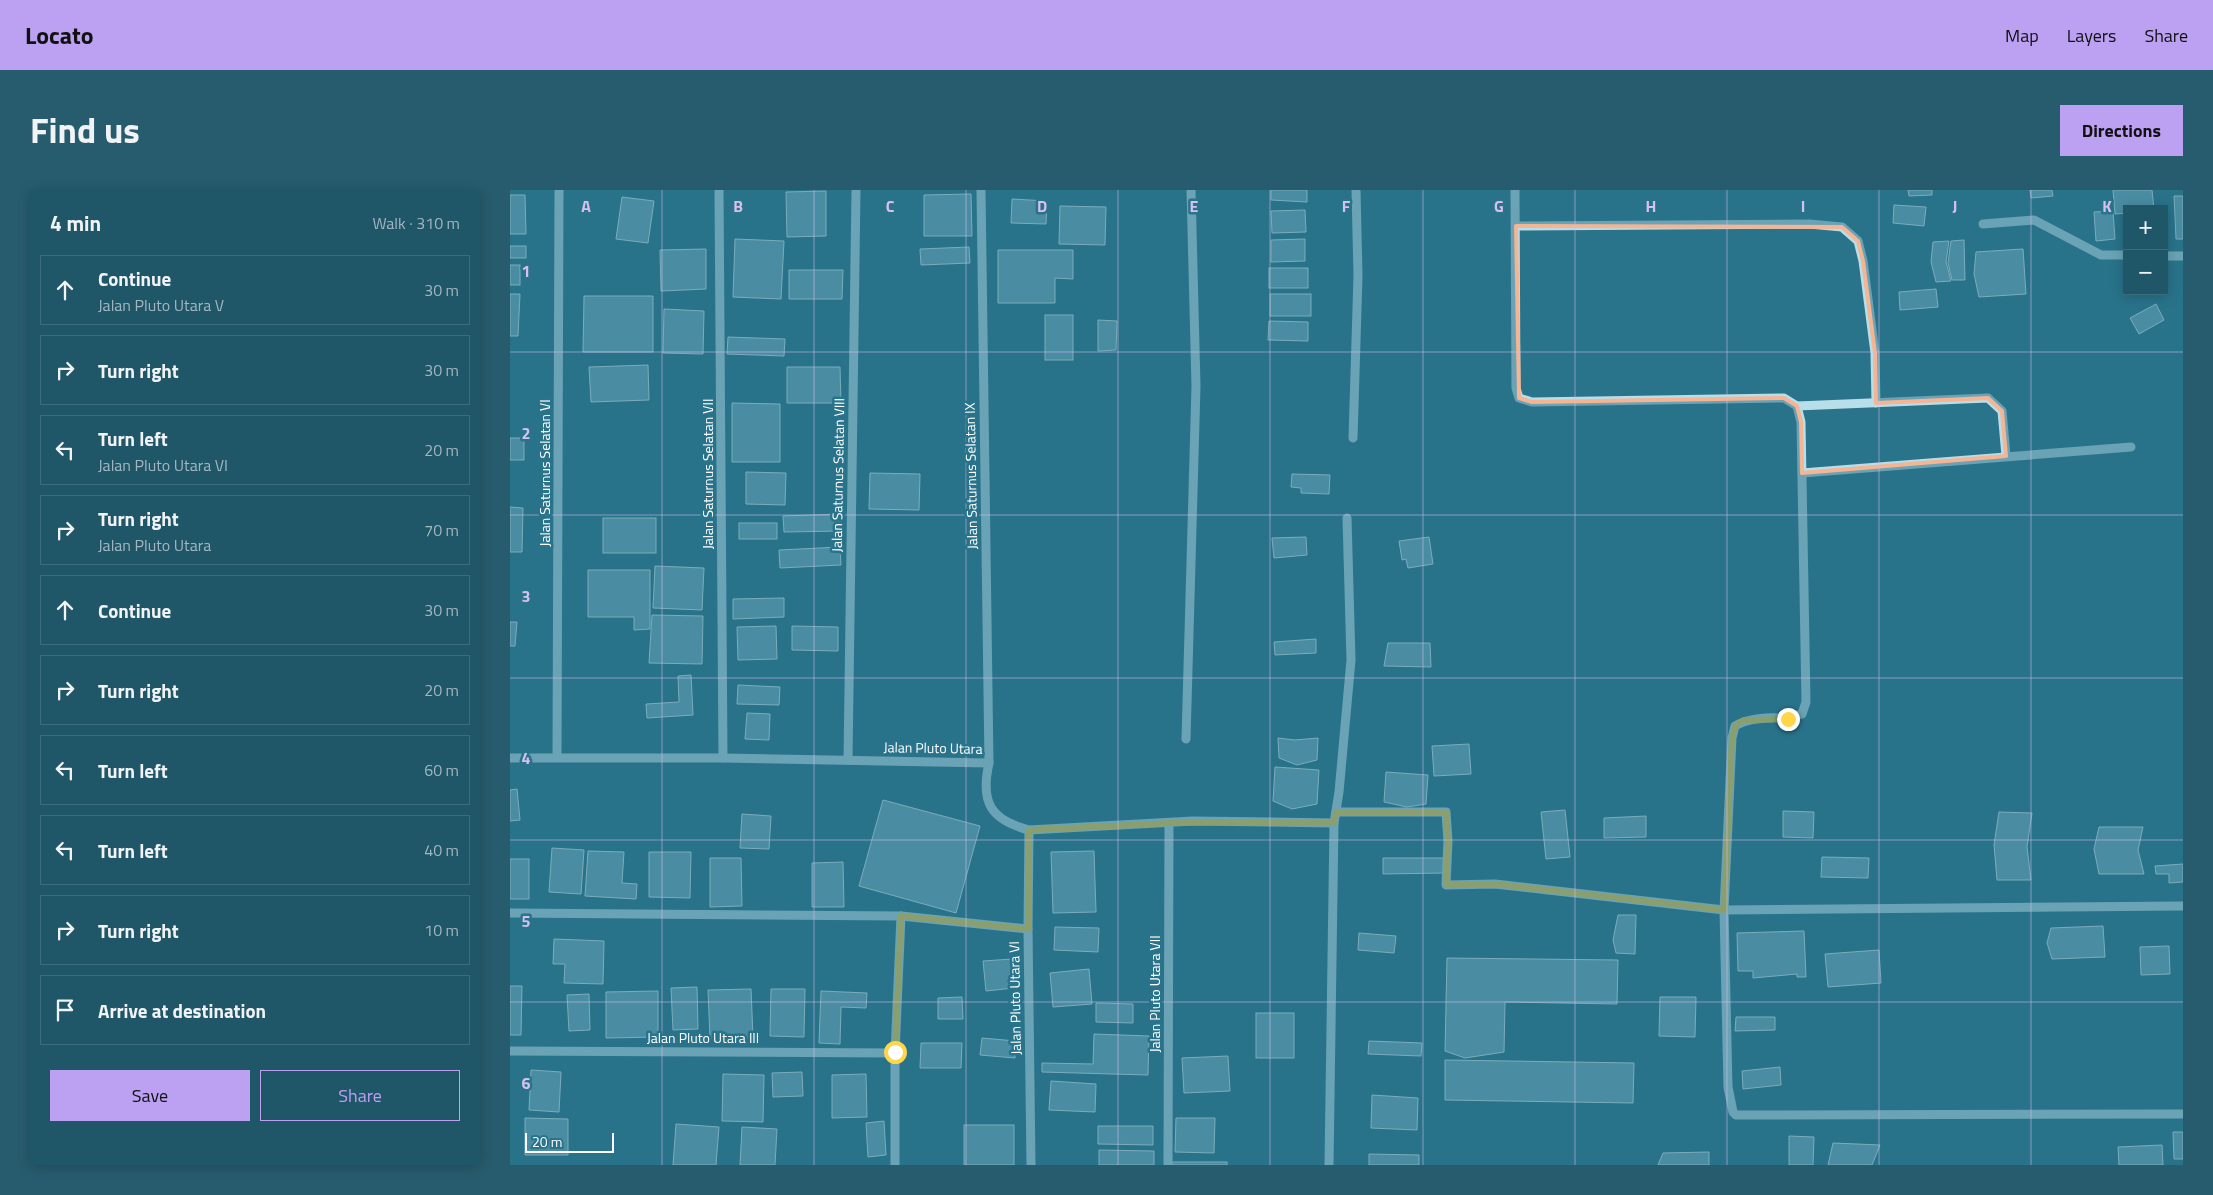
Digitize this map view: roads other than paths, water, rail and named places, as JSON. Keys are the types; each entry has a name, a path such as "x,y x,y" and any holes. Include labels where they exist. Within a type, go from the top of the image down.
{"street":[{"name":"Jalan Saturnus Selatan VI","path":"557,757 559,190"},
{"name":"Jalan Saturnus Selatan VII","path":"719,190 723,758"},
{"name":"Jalan Saturnus Selatan VIII","path":"848,760 856,190"},
{"name":"Jalan Saturnus Selatan IX","path":"981,190 989,762"},
{"path":"1186,739 1196,386 1191,190"},
{"path":"1353,438 1358,276 1356,190"},
{"path":"1516,190 1516,388 1519,398 1532,402 1784,398 1797,406 1988,398 2002,411 2006,456"},
{"path":"1983,224 2034,220 2101,255 2123,256"},
{"path":"1516,226 1809,224 1842,227 1858,241 1864,261 1875,353 1876,402"},
{"path":"2168,256 2183,256"},
{"path":"1797,406 1801,422 1806,702 1802,714 1788,719 1744,720 1735,726 1732,738 1724,910 1728,1087 1733,1112 1736,1115 2183,1114"},
{"path":"1802,473 2130,446"},
{"path":"1329,1165 1334,823 1351,660 1347,518"},
{"name":"Jalan Pluto Utara","path":"510,758 723,758 989,762 985,778 993,810 999,818 1009,825 1029,830 1169,823 1334,823"},
{"path":"1336,812 1446,812 1448,841 1446,884 1495,884 1724,910 2183,906"},
{"name":"Jalan Pluto Utara VII","path":"1168,1165 1169,823"},
{"name":"Jalan Pluto Utara VI","path":"1029,830 1028,929 1031,1165"},
{"path":"510,913 901,916 1028,929"},
{"path":"895,1165 895,1052 901,916"},
{"name":"Jalan Pluto Utara III","path":"510,1051 895,1052"}]}
